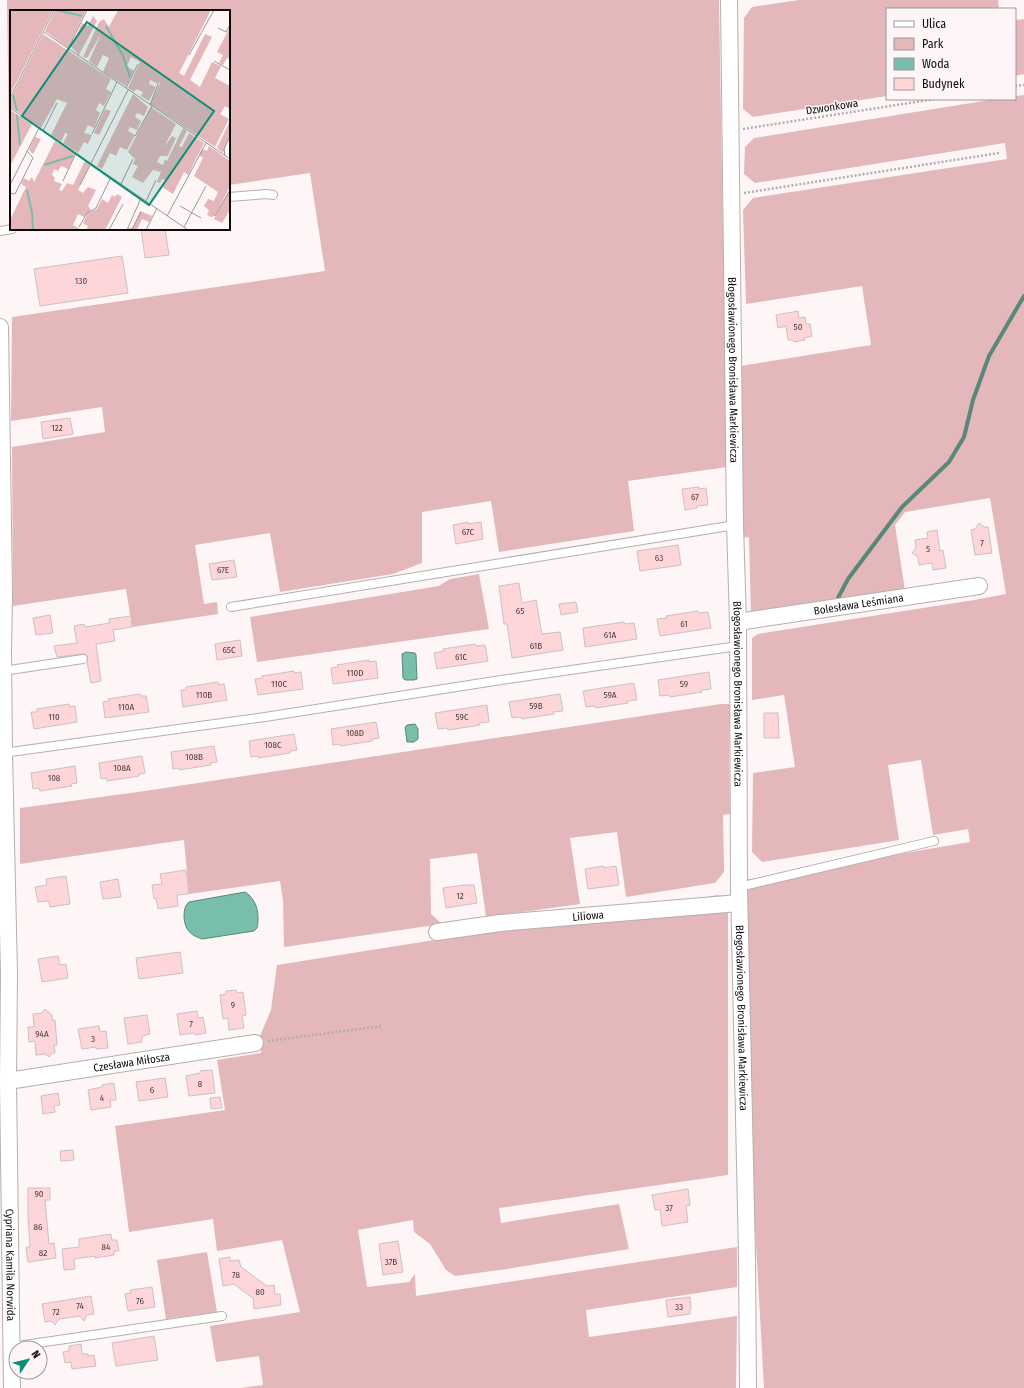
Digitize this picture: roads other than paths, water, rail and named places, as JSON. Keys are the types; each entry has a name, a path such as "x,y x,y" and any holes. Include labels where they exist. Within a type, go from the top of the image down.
{"street":[{"name":"Błogosławionego Bronisława Markiewicza","path":"730,0 735,525 738,622 739,895 747,1255 748,1388"},
{"name":"Cypriana Kamila Norwida","path":"0,327 4,671 2,753 4,975 8,1081 5,1298 10,1340"},
{"name":"Bolesława Leśmiana","path":"738,622 979,586"},
{"name":"Liliowa","path":"437,932 500,923 739,895"},
{"name":"Czesława Miłosza","path":"8,1081 255,1043"}],"lane":[{"path":"230,198 267,194 273,195"},
{"path":"0,231 10,229"},
{"path":"230,606 735,525"},
{"path":"2,753 265,717 501,680 738,646"},
{"path":"4,671 83,659"},
{"path":"739,895 934,841"},
{"path":"48,1342 222,1316"}],"water":[{"path":"406,652 415,653 416,655 417,679 405,680 403,678 402,654"},
{"path":"415,724 418,729 418,739 414,742 407,742 405,727 407,725"},
{"path":"245,892 255,903 257,908 258,923 257,928 254,931 202,939 192,935 189,932 185,924 184,911 189,902"}],"waterway":[{"path":"838,598 848,579 902,507 949,462 964,437 973,400 989,356 1024,296"}]}
